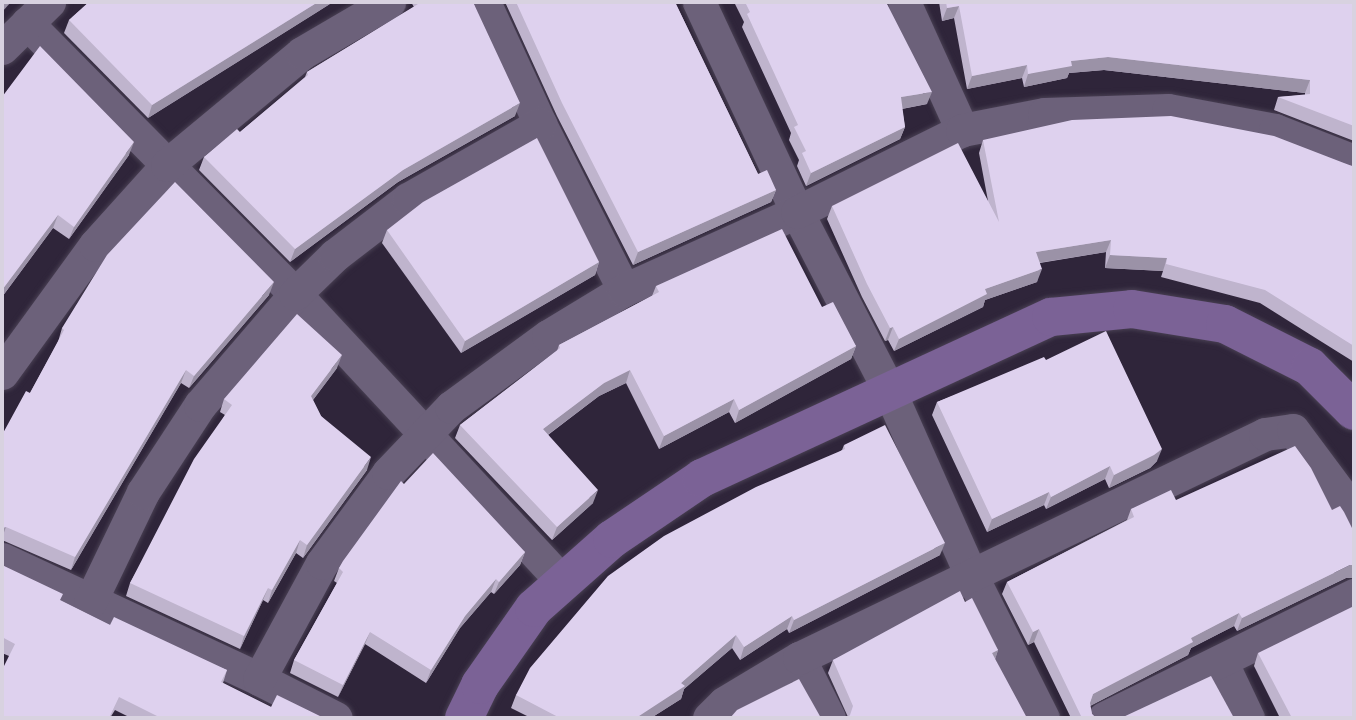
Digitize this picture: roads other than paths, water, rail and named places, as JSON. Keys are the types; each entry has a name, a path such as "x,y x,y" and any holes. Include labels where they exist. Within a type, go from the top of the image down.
{"street":[{"path":"2,373 96,245 167,165 302,53 389,2"},
{"path":"484,2 540,124 624,290"},
{"path":"699,2 797,212 889,390 971,575 1043,718"},
{"path":"904,2 962,130"},
{"path":"2,48 38,12 167,165 295,294 563,582"},
{"path":"259,679 322,563 388,473 451,407 548,336 624,290 797,212 962,130 1044,114 1168,110 1275,130 1354,161"},
{"path":"89,602 143,492 200,405 295,294 335,255 408,199 540,124"},
{"path":"464,718 480,685 534,608 612,539 702,478 1051,317 1132,309 1224,324 1310,367 1354,411"},
{"path":"709,718 724,703 799,658 1265,434 1293,430 1354,512"},
{"path":"2,559 89,602 259,679 336,718"},
{"path":"1104,718 1354,595"},
{"path":"799,658 829,718"},
{"path":"1221,661 1248,718"}]}
